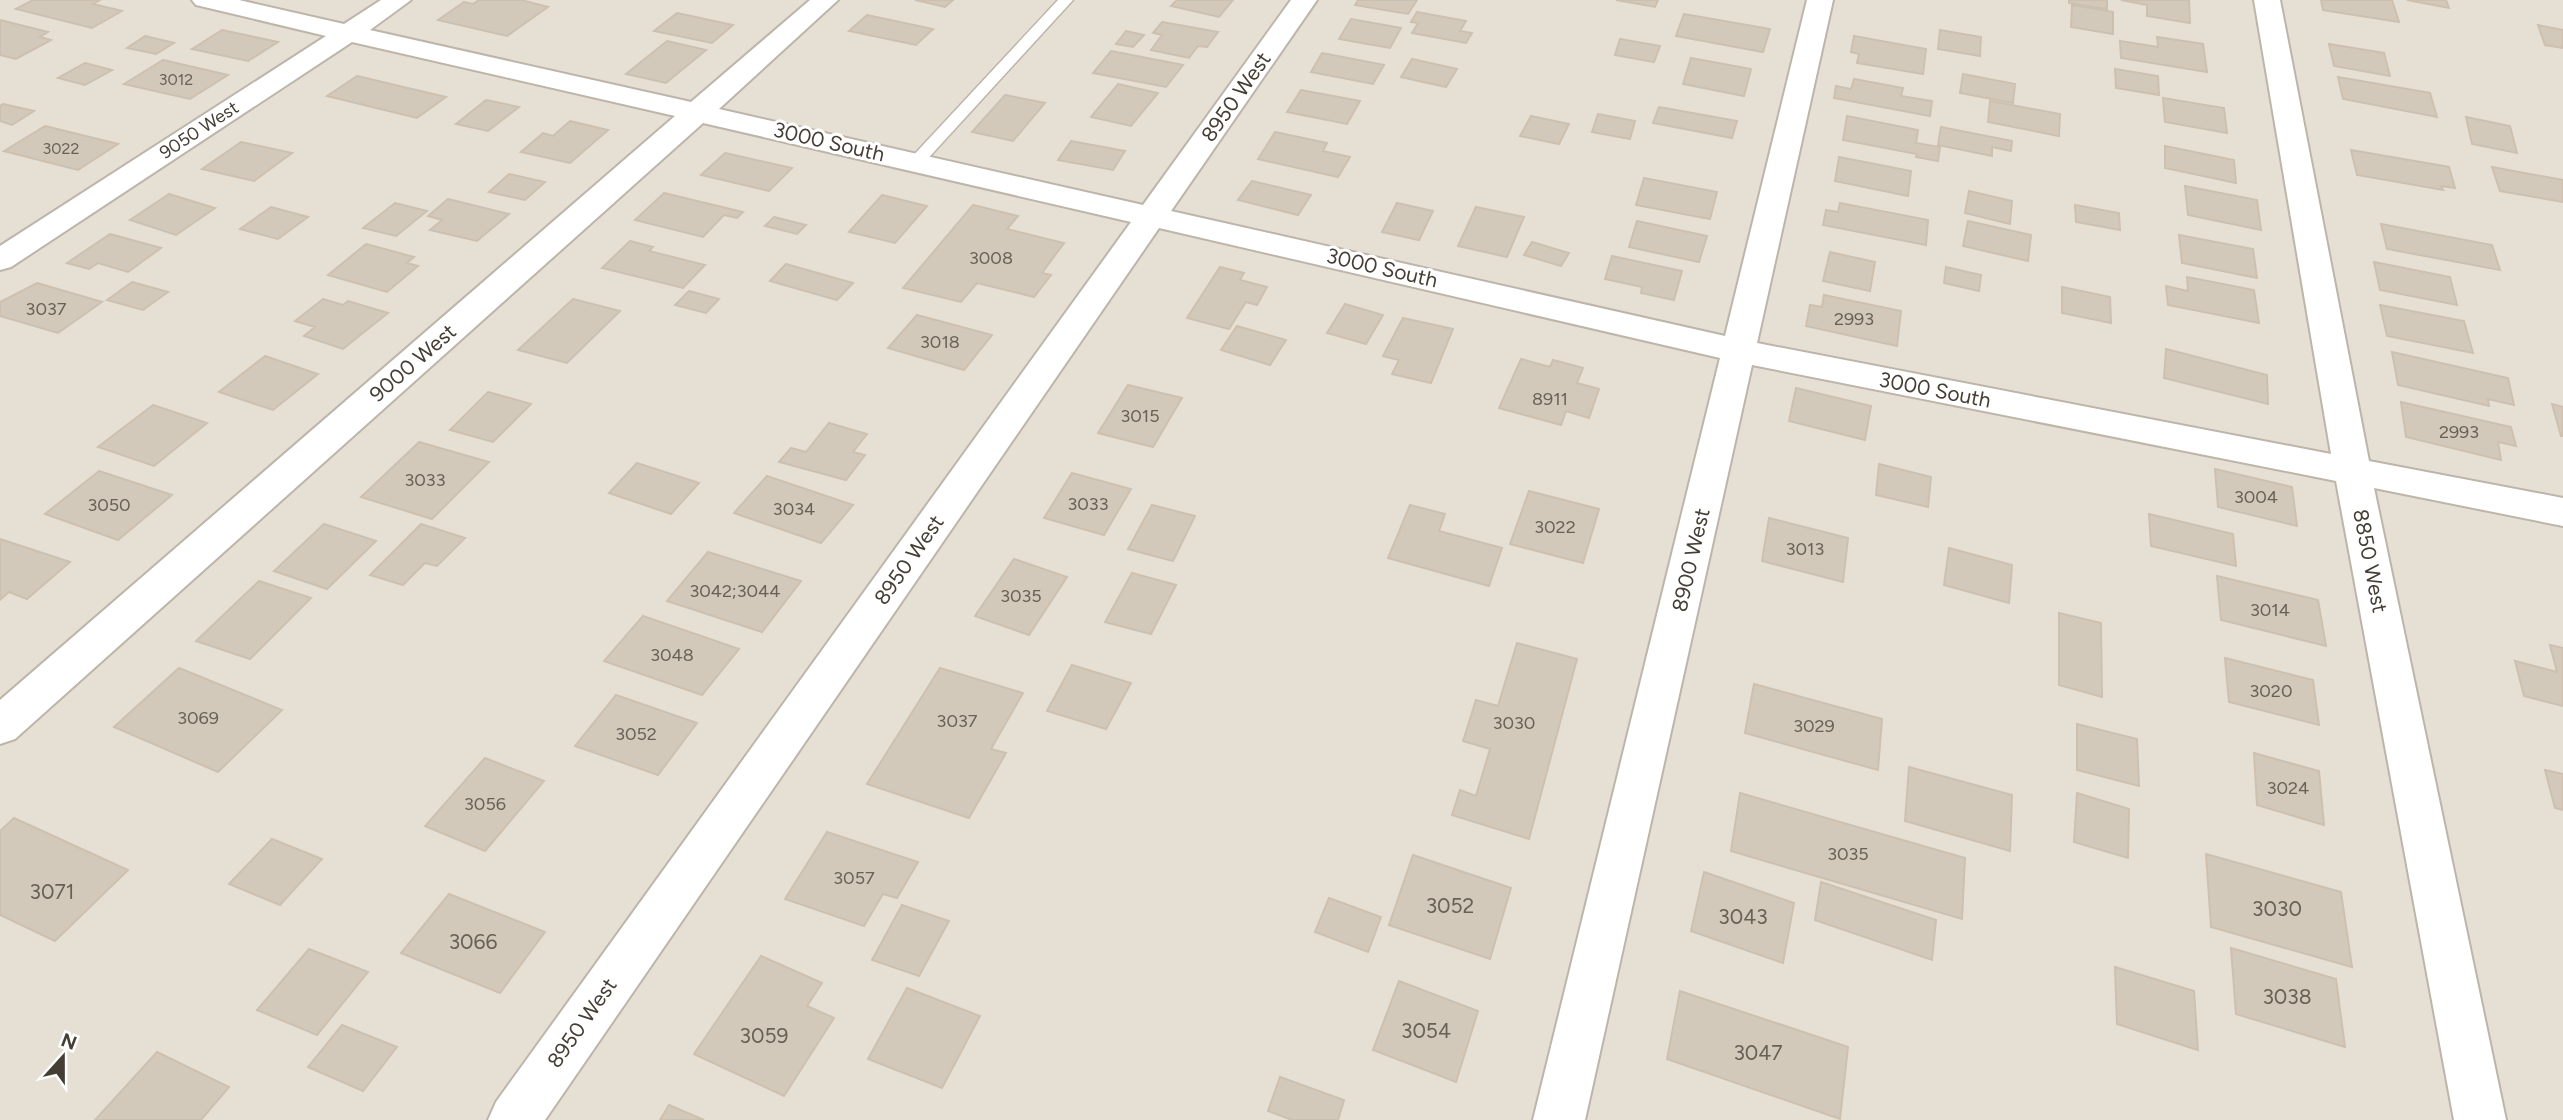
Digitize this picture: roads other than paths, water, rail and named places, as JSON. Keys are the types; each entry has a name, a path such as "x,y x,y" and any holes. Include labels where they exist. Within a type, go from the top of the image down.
{"street":[{"name":"3000 South","path":"205,0 1153,214 1740,351 2563,512"},
{"name":"9050 West","path":"0,260 398,0"},
{"name":"9000 West","path":"0,726 825,0"},
{"name":"8950 West","path":"514,1120 1304,0"},
{"name":"8900 West","path":"1559,1120 1820,0"},
{"name":"8850 West","path":"2267,0 2353,472 2480,1120"}],"lane":[{"path":"916,162 1066,0"}]}
